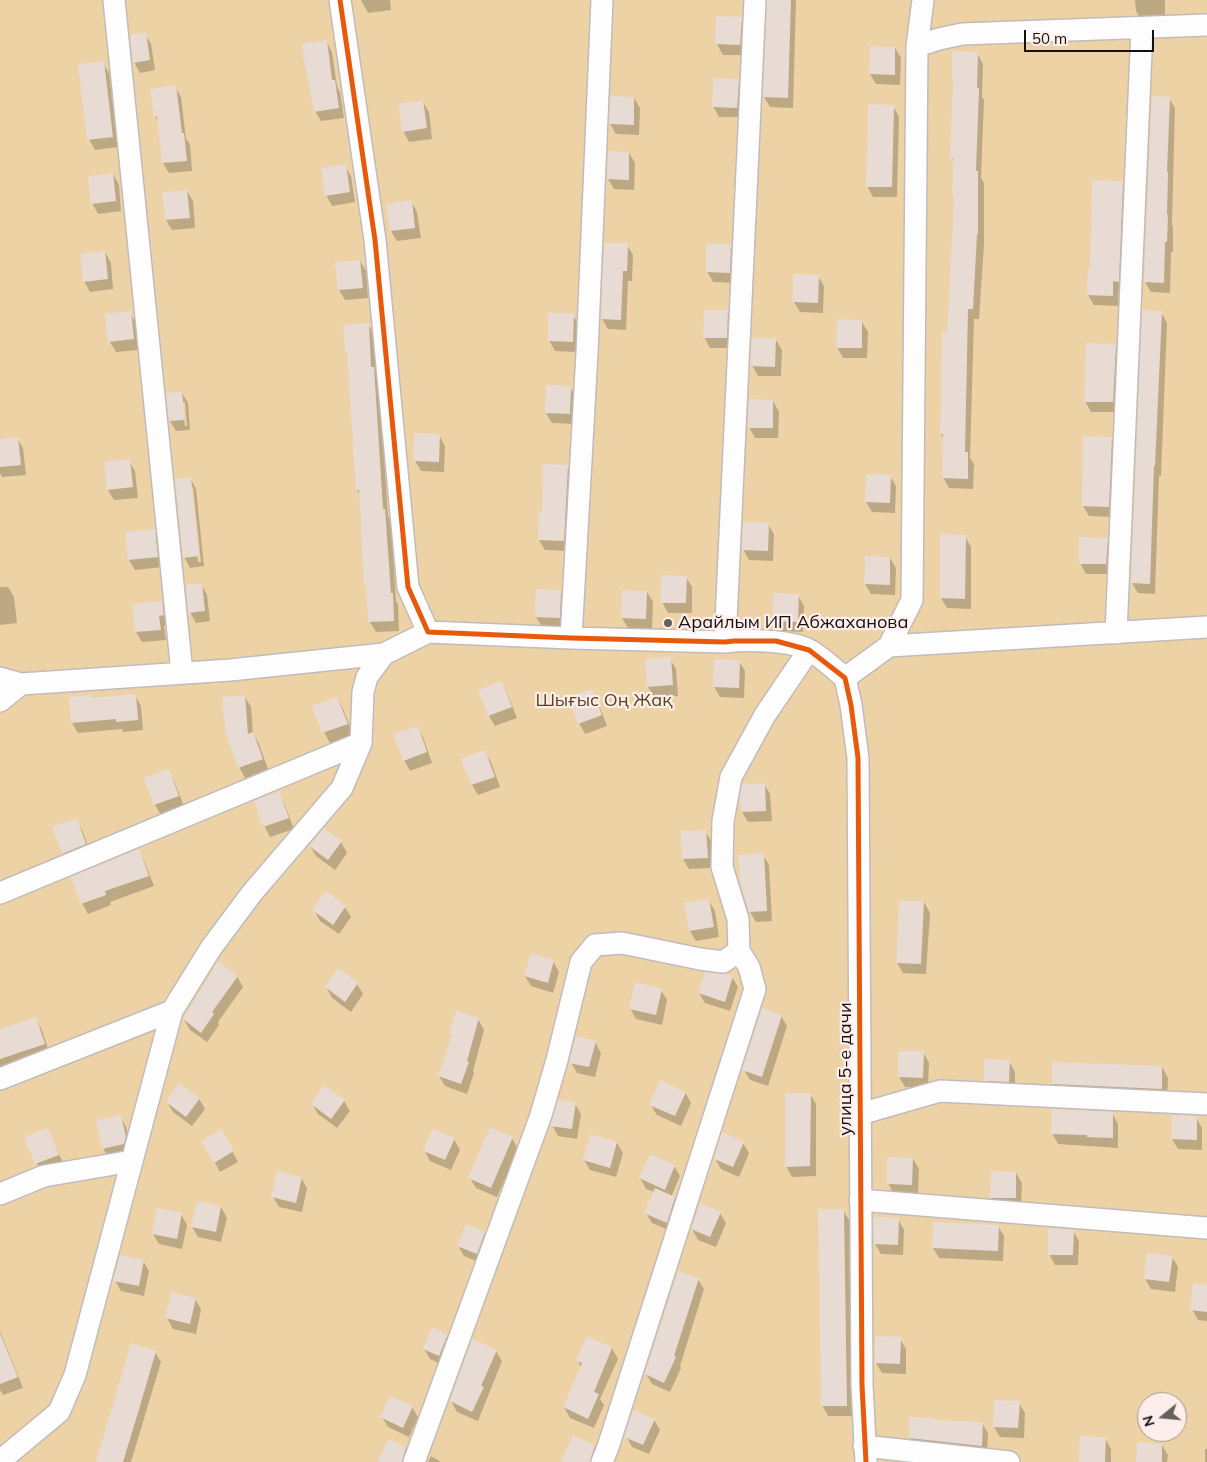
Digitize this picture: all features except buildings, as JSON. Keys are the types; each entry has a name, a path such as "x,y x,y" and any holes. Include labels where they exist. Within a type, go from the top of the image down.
{"street":[{"path":"114,0 182,673"},
{"path":"340,0 375,240 408,588 428,632"},
{"path":"571,638 587,352 602,0"},
{"path":"725,642 756,0"},
{"path":"0,678 21,684 230,670 384,654 428,632 725,642 776,641 809,650 844,678 889,646 912,600 917,46 923,0"},
{"path":"917,46 962,34 1207,25"},
{"path":"1116,633 1142,28"},
{"path":"889,646 1207,627"},
{"path":"602,1462 755,989 749,967 739,951 738,919 722,867 723,821 731,777 765,715 809,650"},
{"path":"0,1461 58,1412 75,1375 172,1011 211,948 252,893 342,788 361,743 363,692 367,677 384,654"},
{"name":"улица 5-е дачи","path":"844,678 851,705 858,758 860,1200 862,1385 865,1454"},
{"path":"0,701 21,684"},
{"path":"0,893 361,743"},
{"path":"414,1462 541,1115 557,1060 581,962 595,945 622,943 723,962 739,951"},
{"path":"0,1079 172,1011"},
{"path":"860,1114 940,1091 1207,1104"},
{"path":"0,1194 44,1176 132,1161"},
{"path":"860,1200 1207,1228"},
{"path":"865,1454 1010,1462"}],"green space":[{"name":"Шығыс Оң Жақ","path":"0,0 1207,0 1207,1462 0,1462"}],"cycle path":[{"path":"340,0 375,240 408,587 428,632 725,642 776,641 809,650 845,678 851,705 858,758 862,1385 866,1462"}],"place":[{"name":"Арайлым ИП Абжаханова","path":"668,623"}]}
